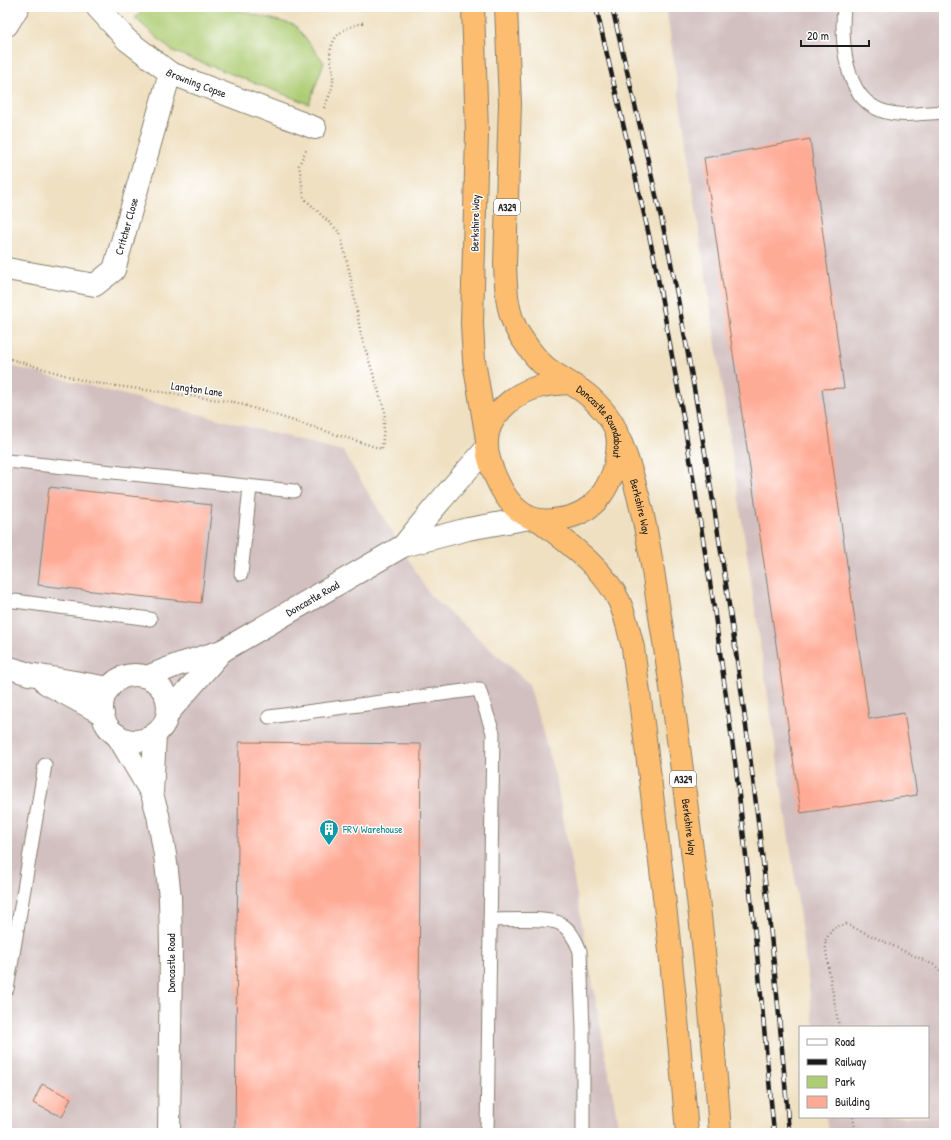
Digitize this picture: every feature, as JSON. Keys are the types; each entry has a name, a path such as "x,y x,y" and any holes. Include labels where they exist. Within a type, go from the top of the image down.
{"highway":[{"name":"Berkshire Way","path":"474,7 477,133 472,324 474,361 487,443"},
{"name":"A329","path":"506,7 510,102 505,264 508,306 513,323 520,337 547,368 568,383"},
{"name":"Doncastle Roundabout","path":"487,443 490,427 495,417 512,400 531,389 568,383 580,389 600,406 616,431 617,452 615,468 603,493 596,502 575,516 535,519"},
{"name":"Berkshire Way","path":"616,431 629,463 640,504 654,574 672,691 706,969 720,1133"},
{"path":"487,443 493,472 500,488 510,503 521,513 535,519 566,542 597,571 610,586 619,600 626,622 633,648 660,858 678,1027 687,1133"}],"street":[{"path":"7,25 18,7"},
{"name":"Browning Copse","path":"97,7 126,40 170,73 315,128"},
{"name":"Critcher Close","path":"7,269 95,285 114,270 170,73"},
{"name":"Doncastle Road","path":"403,546 487,443"},
{"name":"Doncastle Road","path":"147,677 177,665 222,651 403,546 468,529 535,519"},
{"name":"Doncastle Road","path":"168,713 222,651"},
{"path":"7,667 29,674 109,688"},
{"path":"29,674 103,714"},
{"path":"137,674 157,682 164,691 168,702 168,713 165,722 155,734 146,739 136,741 126,740 117,735 106,722 103,714 102,705 104,696 109,688 116,680 137,674"},
{"name":"Doncastle Road","path":"152,794 155,734"},
{"name":"Doncastle Road","path":"117,735 152,794 158,815 165,855 170,897 171,956 169,1133"}],"lane":[{"path":"844,7 844,39 848,68 854,87 867,102 880,110 899,114 944,112"},
{"path":"7,461 294,491"},
{"path":"241,574 250,487"},
{"path":"7,600 150,619"},
{"path":"270,717 478,689 493,733 487,1133"},
{"path":"7,989 45,765"},
{"path":"490,920 545,920 560,923 568,929 580,951 583,1133"}],"path":[{"path":"315,128 332,89 334,76 330,55 334,38 345,28 365,22"},
{"name":"Langton Lane","path":"7,358 88,382 234,402 382,449 385,412 361,335 350,274 340,233 304,198 298,165 315,128"},
{"path":"839,1026 825,941 832,928 846,924 934,965 944,974"},
{"path":"853,1118 856,1133"}],"shaded area":[{"path":"666,7 944,7 944,1133 828,1133 826,1118 929,1118 929,1026 814,1026 795,879"},
{"path":"7,365 343,451 430,595 529,684 556,779 617,1118 618,1133 7,1133"}],"green space":[{"path":"146,7 225,7 295,25 324,62 309,104 172,51 135,18"}],"building":[{"path":"810,139 844,388 822,389 869,719 904,713 917,795 801,813 704,158"},
{"path":"49,487 212,505 201,603 38,585"},
{"name":"FRV Warehouse","path":"239,742 421,744 418,1133 235,1133"},
{"path":"42,1084 71,1098 62,1117 33,1103"}],"railway":[{"path":"596,7 654,257 684,422 713,601 736,769 756,943 774,1133"},
{"path":"612,7 669,253 714,507 758,819 783,1054 789,1133"}],"place":[{"name":"FRV Warehouse","path":"329,846"}]}
